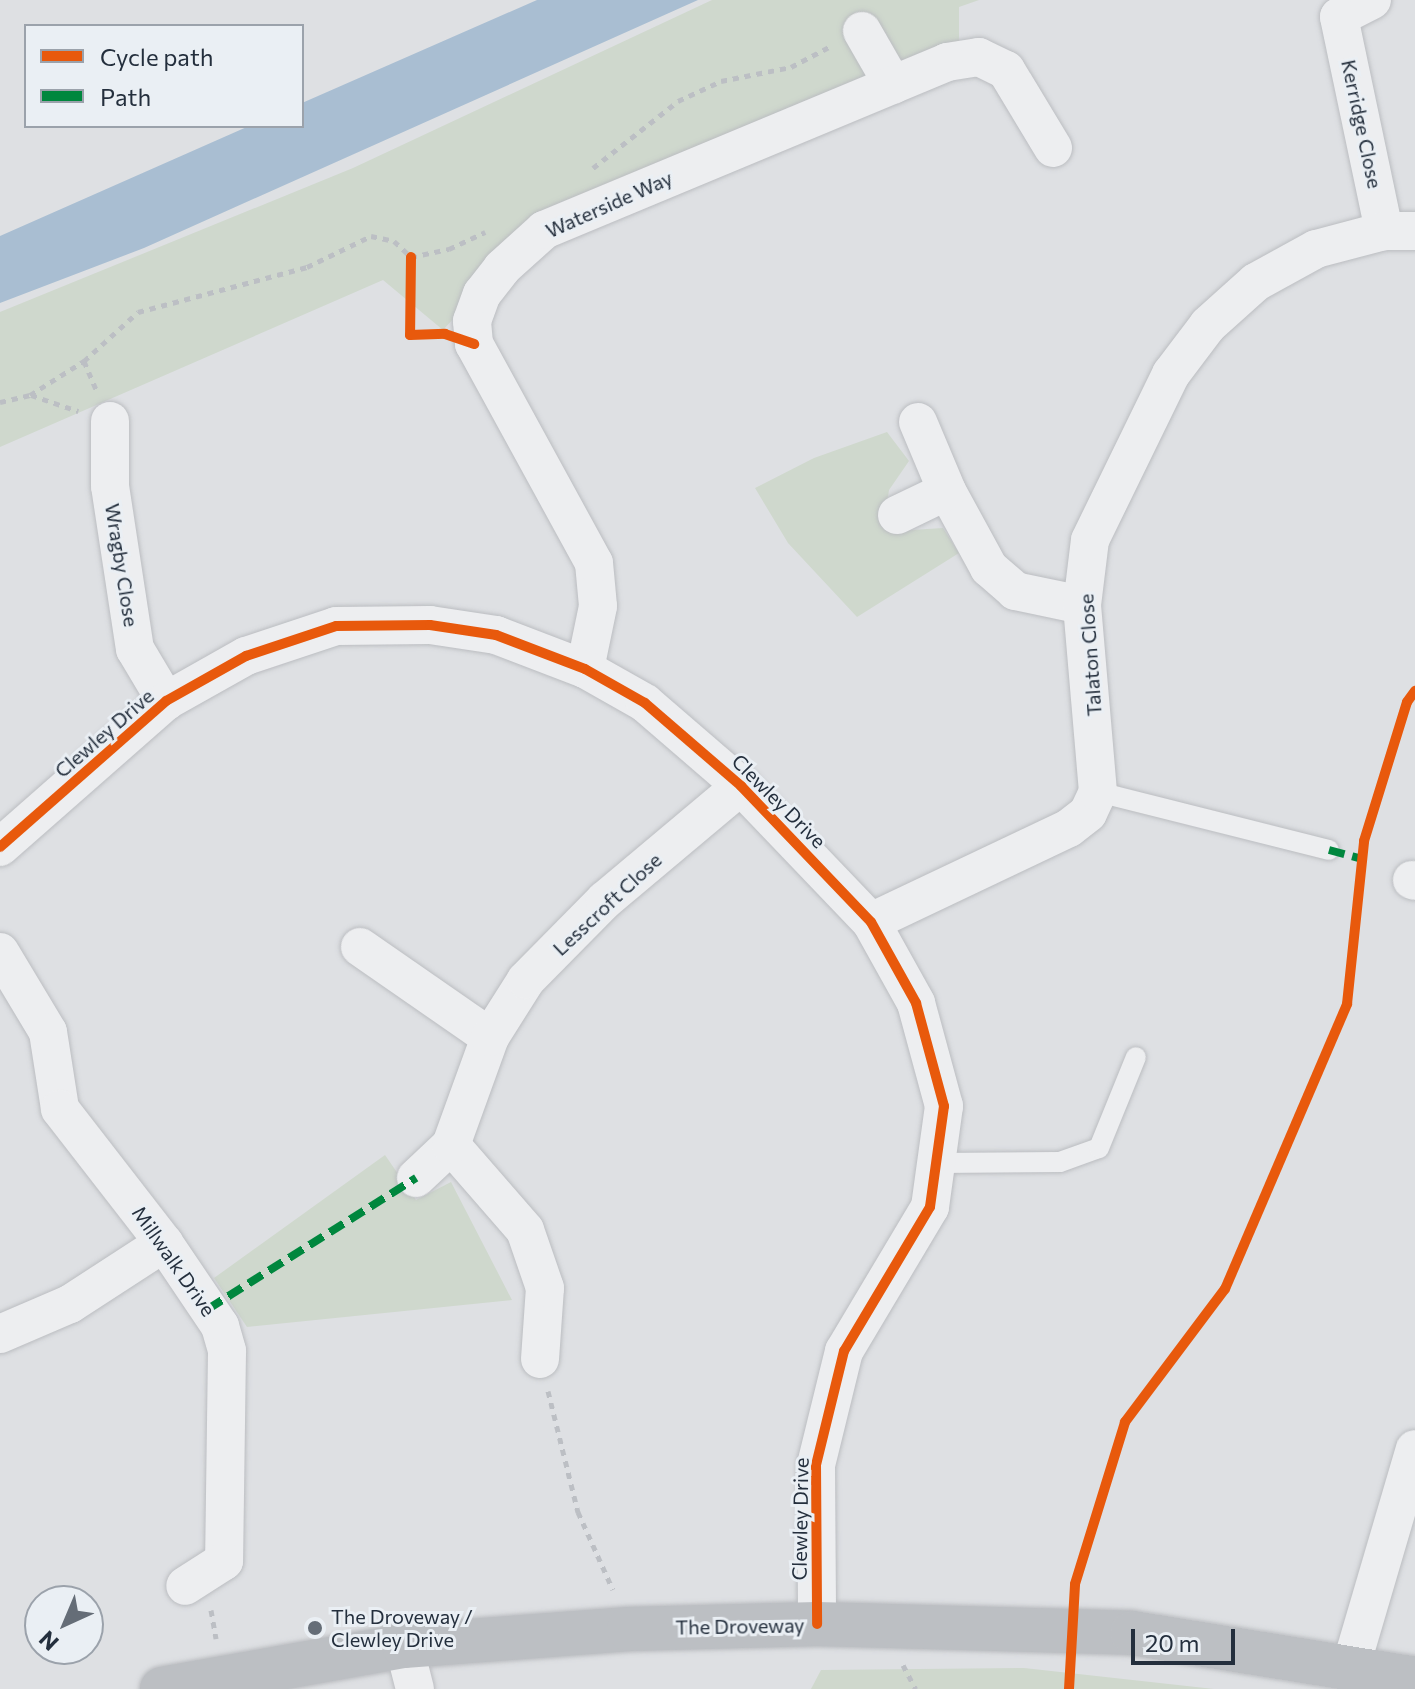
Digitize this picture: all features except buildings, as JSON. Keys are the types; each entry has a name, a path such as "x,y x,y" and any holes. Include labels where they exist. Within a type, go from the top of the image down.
{"street":[{"name":"Kerridge Close","path":"1348,6 1399,231"},
{"path":"862,31 893,85"},
{"name":"Waterside Way","path":"585,669 598,606 594,563 474,344 472,321 482,294 544,230 947,62 979,57 1006,70 1053,148"},
{"name":"Talaton Close","path":"1098,792 1082,605 1090,540 1128,454 1171,374 1208,325 1256,282 1316,249 1399,231"},
{"name":"Wragby Close","path":"110,421 110,486 135,649 166,701"},
{"path":"918,422 947,491 989,568 1015,591 1082,605"},
{"path":"897,515 947,491"},
{"name":"Clewley Drive","path":"0,847 166,701 246,656 336,626 430,625 496,635 585,669 645,703 741,786 871,922 916,1003 933,1052 944,1106 939,1163 930,1207 844,1351 816,1465 817,1624"},
{"name":"Lesscroft Close","path":"451,1145 490,1037 526,980 605,900 741,786"},
{"path":"871,922 1069,828 1088,813 1098,792"},
{"path":"360,947 490,1037"},
{"name":"Millwalk Drive","path":"0,952 48,1032 60,1109 164,1243 220,1326 227,1351 224,1561 195,1580"},
{"path":"416,1178 451,1145 525,1230 545,1288 540,1359"},
{"path":"0,1334 70,1304 164,1243"},
{"path":"1351,1666 1415,1449"},
{"name":"The Droveway","path":"162,1689 404,1646 629,1629 817,1624 1132,1633 1351,1666 1415,1679"},
{"path":"404,1646 415,1689"}],"lane":[{"path":"1098,792 1329,850"},
{"path":"939,1163 1060,1162 1099,1148 1136,1057"}],"path":[{"path":"585,175 678,101 721,81 791,67 862,31"},
{"path":"411,257 449,249 489,230"},
{"path":"0,402 30,395 84,361 138,312 307,267 371,236 394,241 411,257"},
{"path":"410,272 411,257"},
{"path":"540,1359 578,1512 629,1629"},
{"path":"195,1580 223,1678"}],"shaded area":[{"path":"712,0 979,0 959,7 959,44 546,218 443,330 383,280 0,447 0,312 353,168"},
{"path":"887,432 909,461 889,490 885,517 897,531 943,528 959,553 857,617 788,543 755,488 814,458"},
{"path":"385,1155 416,1200 451,1182 512,1300 247,1327 214,1278"},
{"path":"1024,1668 1214,1689 811,1689 821,1670"}],"water":[{"path":"537,0 698,0 144,248 0,303 0,236 244,128 304,128 304,102"}],"marked path":[{"path":"1329,850 1362,859"},
{"path":"208,1309 416,1178"}],"cycle path":[{"path":"411,257 410,335 445,334 474,344"},
{"path":"0,847 166,701 246,656 336,626 430,625 496,635 585,669 645,703 741,786 871,922 916,1003 944,1106 930,1207 844,1351 816,1465 817,1624"},
{"path":"1069,1689 1075,1584 1125,1422 1225,1289 1347,1004 1364,841 1407,702 1415,691"}],"place":[{"name":"The Droveway / Clewley Drive","path":"315,1628"}]}
